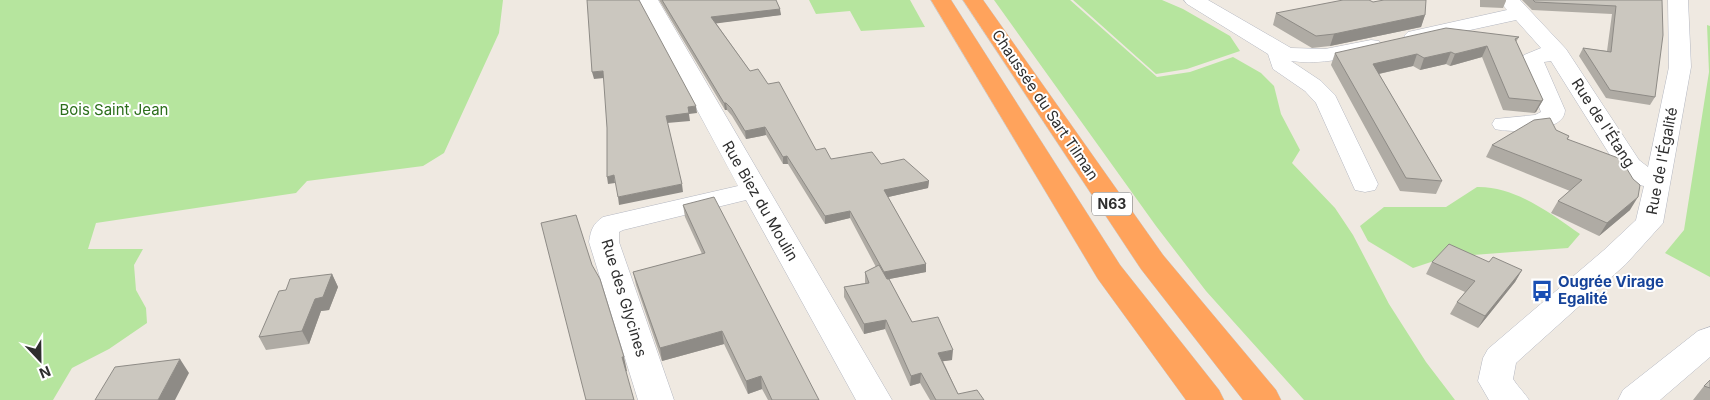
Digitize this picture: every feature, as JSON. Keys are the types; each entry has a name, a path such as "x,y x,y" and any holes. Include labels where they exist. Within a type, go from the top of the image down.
{"highway":[{"name":"Chaussée du Sart Tilman","path":"941,0 1110,272 1206,400"},
{"name":"Chaussée du Sart Tilman","path":"973,0 1152,262 1263,400"}],"street":[{"name":"Rue Biez du Moulin","path":"648,0 874,400"},
{"path":"1194,0 1278,52 1296,56 1319,57 1392,41 1516,6"},
{"name":"Rue de l'Égalité","path":"1511,400 1505,396 1495,381 1500,358 1615,257 1649,223 1680,67 1678,0"},
{"name":"Rue de l'Étang","path":"1516,6 1558,54 1629,165 1644,178 1657,182"},
{"path":"1278,52 1281,64 1313,86 1327,100 1365,184"},
{"path":"1504,124 1540,122 1553,116 1553,110 1532,60 1542,54 1558,54"},
{"name":"Rue des Glycines","path":"656,400 604,242 605,229 613,223 754,190"},
{"path":"1636,400 1710,339"}],"green space":[{"name":"Bois Saint Jean","path":"0,0 503,0 499,33 444,153 423,166 307,181 296,193 96,223 88,249 143,249 134,265 136,290 146,308 147,323 109,349 72,368 53,400 0,400"},
{"path":"809,0 910,0 925,27 861,31 850,11 816,14"},
{"path":"994,0 1070,0 1157,77 1190,72 1233,57 1261,73 1274,86 1281,114 1300,150 1292,163 1335,208 1353,235 1389,304 1426,362 1455,400 1304,400 1206,291 1156,226"},
{"path":"1073,0 1162,0 1183,9 1230,36 1240,51 1187,69 1156,74"},
{"path":"1707,25 1710,26 1710,277 1665,253 1684,230 1709,72"},
{"path":"1477,187 1505,191 1532,202 1580,234 1568,248 1446,257 1413,268 1368,241 1360,226 1384,207 1446,207"}],"building":[{"path":"587,0 639,0 696,106 688,107 689,113 666,116 682,184 618,197 614,175 607,177 607,128 603,71 592,72"},
{"path":"662,0 776,0 780,9 711,17 750,71 758,69 768,84 779,82 816,150 825,148 831,159 872,152 881,164 904,159 929,181 884,190 926,264 884,272 850,211 825,216 787,156 783,157 765,127 745,131 731,108 724,103"},
{"path":"1343,0 1369,0 1373,2 1384,0 1426,0 1425,15 1316,36 1276,13"},
{"path":"1533,0 1662,0 1663,35 1655,97 1610,90 1583,48 1611,52 1616,6 1535,2"},
{"path":"1446,28 1519,37 1515,39 1543,100 1509,98 1487,46 1455,54 1451,52 1424,58 1417,54 1373,64 1442,181 1406,178 1335,53"},
{"path":"1550,118 1556,130 1569,136 1567,139 1621,159 1633,179 1640,185 1638,197 1607,223 1558,201 1582,180 1492,145 1534,120"},
{"path":"714,197 819,400 772,400 761,376 746,381 722,331 660,348 633,272 705,253 683,205"},
{"path":"576,215 592,265 600,279 624,357 622,357 634,400 586,400 541,223"},
{"path":"1449,244 1489,262 1493,257 1522,270 1485,316 1457,302 1475,281 1432,262"},
{"path":"879,265 887,279 889,279 912,322 938,317 953,350 938,353 958,394 977,390 984,400 936,400 921,373 911,376 886,320 864,324 844,287 869,283 865,272"},
{"path":"332,274 323,297 315,299 302,331 259,337 279,291 286,290 290,279"},
{"path":"180,359 158,400 95,400 115,367"},
{"path":"1710,380 1710,388 1704,386"}],"place":[{"name":"Ougrée Virage Egalité","path":"1542,291"}]}
